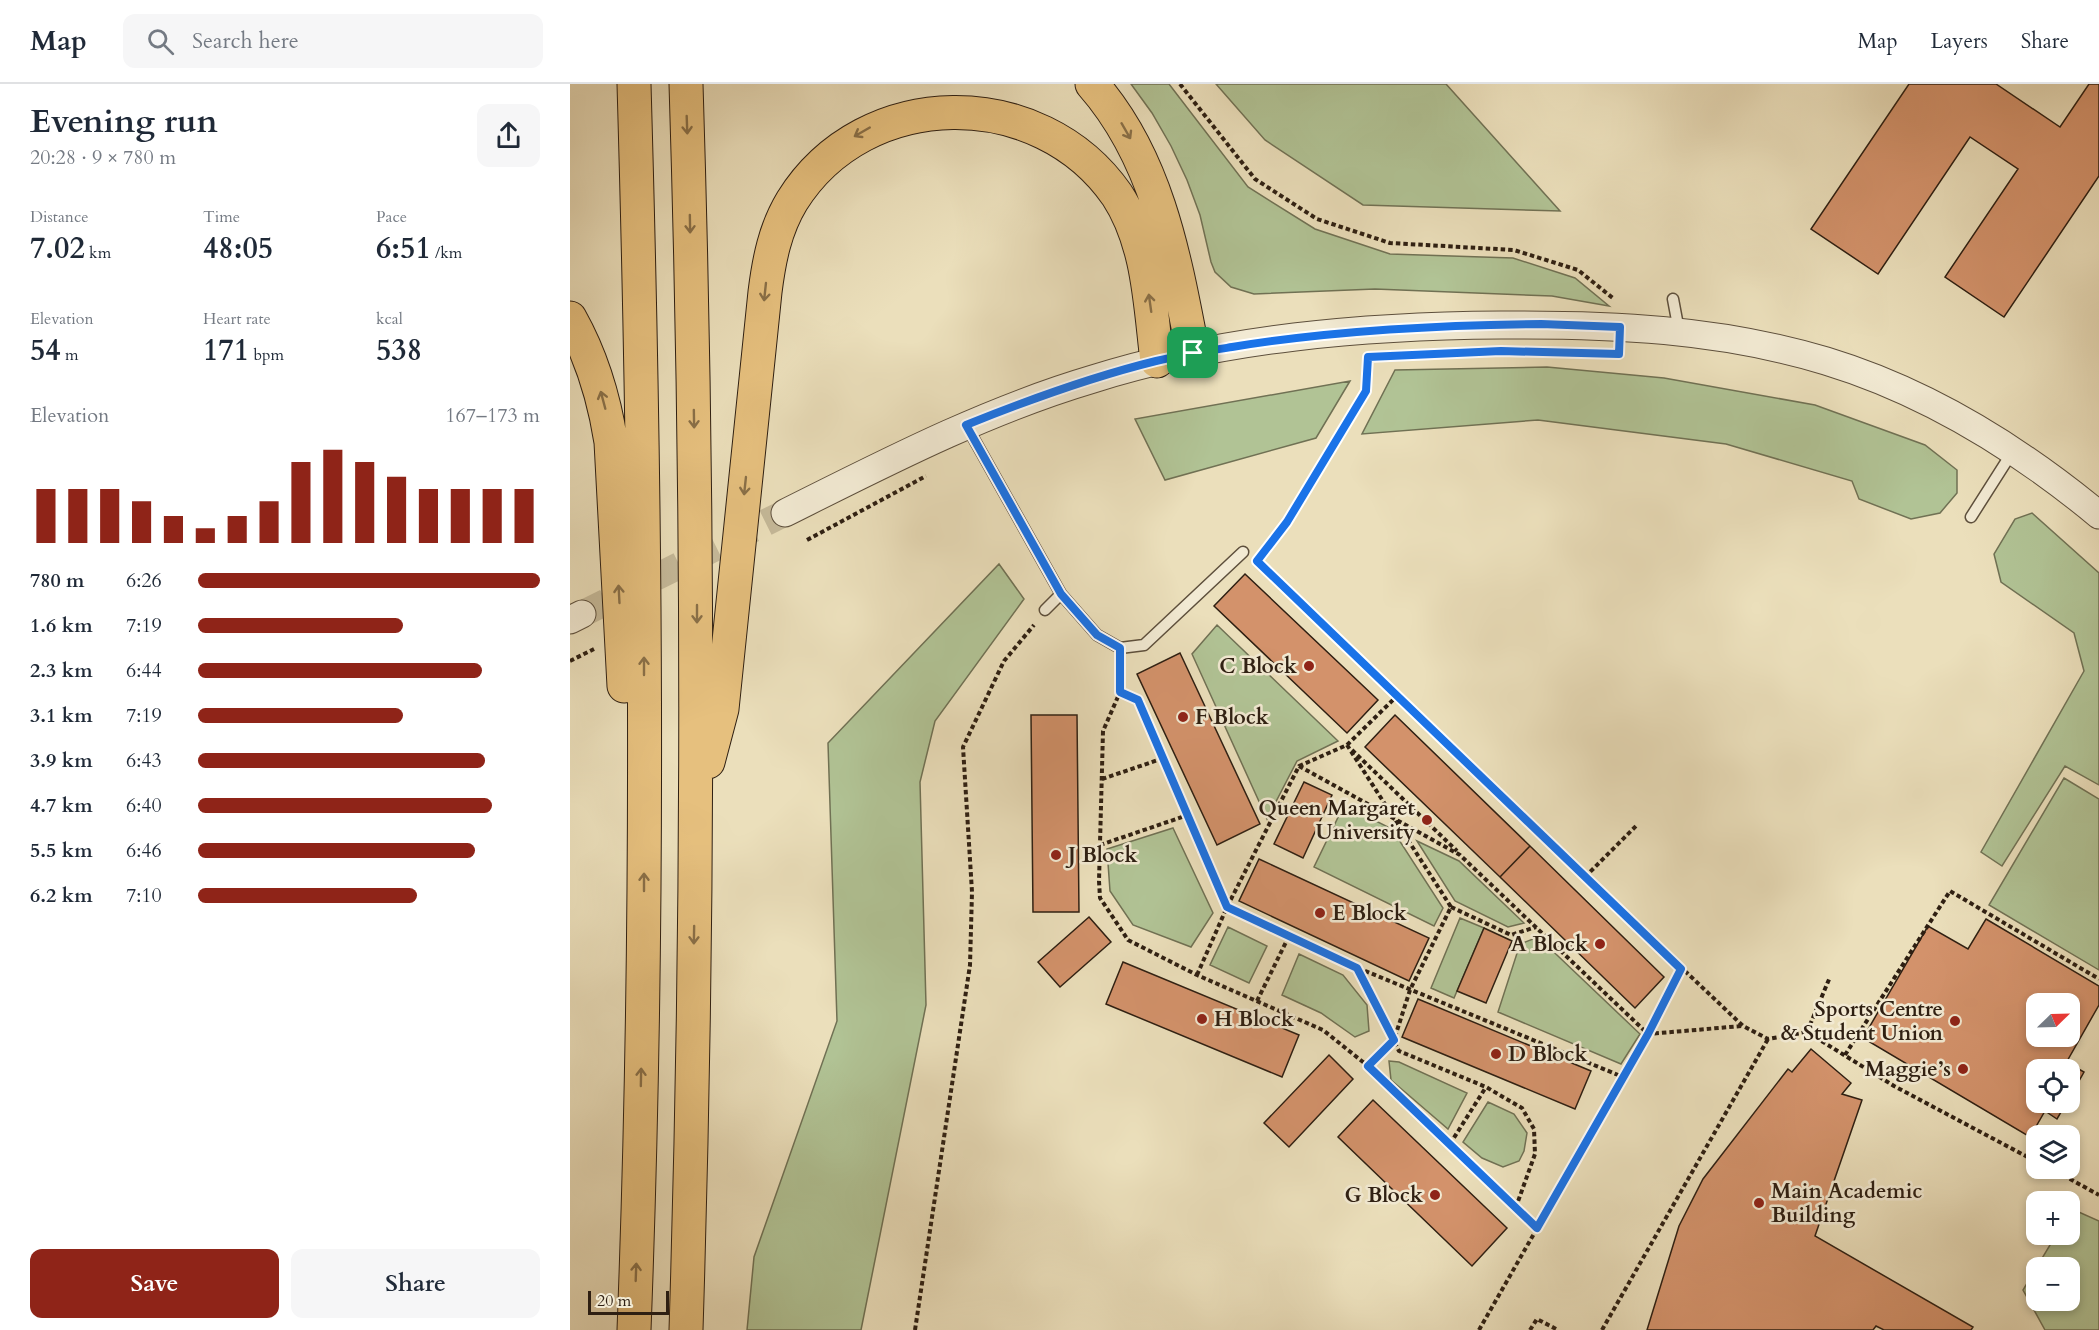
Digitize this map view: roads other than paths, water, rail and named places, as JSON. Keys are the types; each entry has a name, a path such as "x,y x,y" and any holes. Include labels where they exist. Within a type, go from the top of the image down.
{"main road":[{"path":"634,84 644,508 645,797 640,1186 634,1330"},
{"path":"686,84 696,477 692,1119 686,1330"},
{"path":"1092,84 1119,119 1154,189 1178,273 1193,353"},
{"path":"695,812 722,709 772,245 791,202 820,164 864,130 889,118 916,110 944,106 972,106 1020,117 1044,127 1084,155 1117,194 1130,217 1145,265 1158,361"},
{"path":"570,318 583,341 606,407 611,442 625,717 645,797"}],"street":[{"path":"785,513 966,425 1029,400 1158,361 1193,353 1312,336 1414,327 1541,324 1678,331 1780,348 1829,362 1924,400 1970,423 2014,450 2059,482 2099,515"}],"lane":[{"path":"1673,299 1678,331"},
{"path":"966,425 1061,594 1097,635 1120,648 1144,645 1243,552"},
{"path":"1971,516 2014,450"},
{"path":"1045,610 1061,594"}],"tunnel":[{"path":"582,614 785,513"}],"place":[{"name":"C Block","path":"1309,666"},
{"name":"F Block","path":"1183,717"},
{"name":"Queen Margaret University","path":"1427,820"},
{"name":"J Block","path":"1056,855"},
{"name":"E Block","path":"1320,913"},
{"name":"A Block","path":"1600,944"},
{"name":"H Block","path":"1202,1019"},
{"name":"Sports Centre & Student Union","path":"1955,1021"},
{"name":"D Block","path":"1496,1054"},
{"name":"Maggie’s","path":"1963,1069"},
{"name":"G Block","path":"1435,1195"},
{"name":"Main Academic Building","path":"1759,1203"}]}
